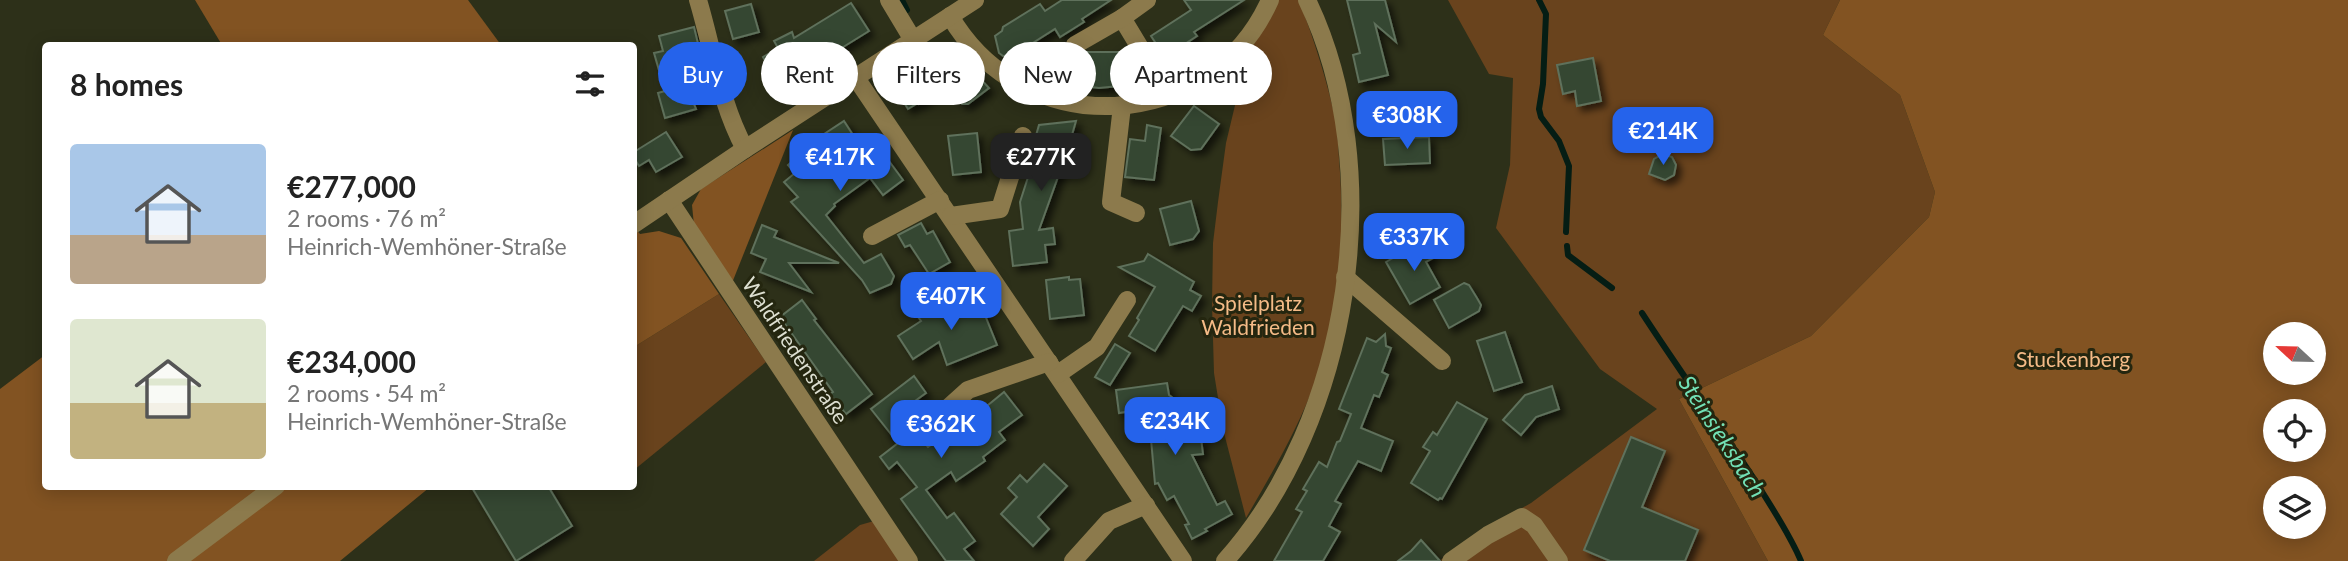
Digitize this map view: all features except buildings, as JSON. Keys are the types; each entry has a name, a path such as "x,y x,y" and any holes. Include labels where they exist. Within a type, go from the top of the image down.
{"street":[{"path":"698,0 714,66 735,132 745,149"},
{"path":"889,0 914,40"},
{"path":"858,77 975,0"},
{"path":"1080,42 1147,0"},
{"path":"1243,42 1265,12 1270,0"},
{"path":"1225,561 1273,495 1305,434 1331,359 1345,277 1349,225 1348,167 1342,113 1332,68 1307,0"},
{"path":"950,16 975,52 995,70 1020,85 1041,95 1070,103 1128,105"},
{"path":"1122,18 1137,42"},
{"path":"858,81 1183,561"},
{"path":"637,222 814,105"},
{"path":"1122,106 1111,202 1136,213"},
{"path":"951,216 1000,209 1023,136"},
{"name":"Waldfriedenstraße","path":"669,200 909,561"},
{"path":"872,236 940,200"},
{"path":"1345,277 1443,361"},
{"path":"928,426 975,386 1054,368 1097,347 1126,300"},
{"path":"176,561 271,490"},
{"path":"1073,561 1109,521 1146,505"},
{"path":"1451,561 1488,535 1522,517 1534,525 1559,561"}],"green space":[{"path":"195,0 468,0 499,42 220,42"},
{"name":"Spielplatz Waldfrieden","path":"1278,0 1299,0 1315,45 1329,91 1338,136 1341,243 1331,327 1316,380 1293,433 1246,518 1223,429 1214,373 1213,243 1226,143 1235,105 1272,105 1272,42 1255,42"},
{"path":"1448,0 1840,0 1823,35 1900,95 1935,192 1929,217 1811,336 1679,399 1768,561 1439,561 1483,530 1531,503 1657,409 1600,369 1496,228 1510,165 1513,78 1489,74"},
{"name":"Stuckenberg","path":"1840,0 2348,0 2348,561 1768,561 1679,399 1811,336 1929,217 1935,192 1900,95 1823,35"},
{"path":"793,130 732,283 694,225 692,205 701,189"},
{"path":"637,230 640,234 659,231 681,238 719,294 637,345"},
{"path":"719,294 766,362 637,468 637,345"},
{"path":"42,357 42,490 426,490 340,561 0,561 0,389"},
{"path":"874,521 901,561 814,561 860,525"}],"waterway":[{"path":"902,0 907,10"},
{"name":"Steinsieksbach","path":"1539,0 1546,14 1543,84 1539,109 1541,117 1559,141 1569,166 1566,232"},
{"name":"Steinsieksbach","path":"1567,246 1568,255 1612,288"},
{"name":"Steinsieksbach","path":"1642,313 1756,482 1801,561"}]}
